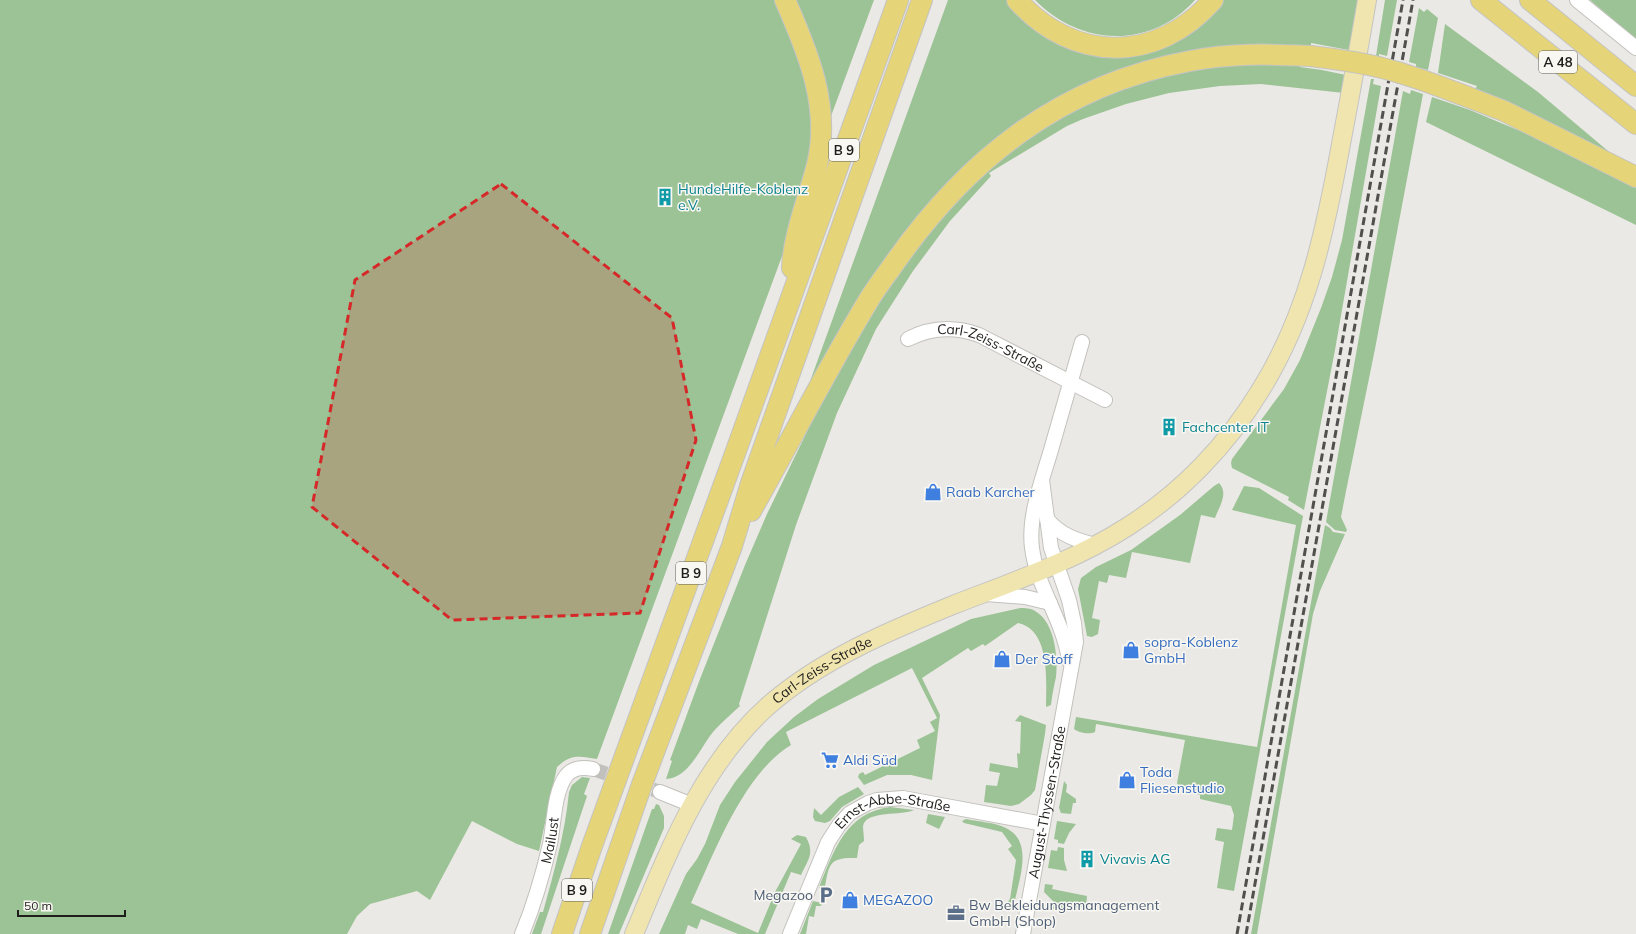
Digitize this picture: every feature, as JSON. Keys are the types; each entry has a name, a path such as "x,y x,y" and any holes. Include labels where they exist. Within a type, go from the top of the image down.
{"highway":[{"path":"786,0 812,67 820,102 822,135 818,163 793,254 790,300"},
{"name":"B 9","path":"562,934 592,846 898,0"},
{"name":"B 9","path":"590,934 641,787 732,546 751,483 806,333 922,0"},
{"path":"894,79 911,55 936,0"},
{"path":"1017,0 1031,15 1047,27 1063,36 1080,43 1103,47 1123,47 1145,44 1164,37 1181,28 1198,15 1213,0"},
{"name":"A 48","path":"1481,0 1636,124"},
{"name":"A 48","path":"1530,0 1636,86"},
{"path":"732,546 867,302 911,239 939,205 967,176 999,148 1037,120 1071,101 1106,85 1143,71 1190,60 1272,54 1310,56 1347,61 1386,69 1420,79 1468,97 1510,115 1636,177"}],"main road":[{"name":"Carl-Zeiss-Straße","path":"634,934 658,877 692,805 716,767 740,736 768,707 793,687 829,663 870,641 1038,572 1096,545 1142,517 1175,492 1200,468 1231,433 1271,373 1283,350 1303,304 1318,257 1333,187 1367,0"}],"street":[{"path":"1577,0 1636,48"},
{"name":"Carl-Zeiss-Straße","path":"908,339 934,329 950,328 965,330 978,335 1105,400"},
{"path":"1038,572 1032,550 1034,511 1082,342"},
{"path":"1042,480 1051,548 1056,564"},
{"path":"1047,519 1057,530 1065,535 1096,545"},
{"name":"August-Thyssen-Straße","path":"1023,934 1071,671 1076,651 1074,623 1069,600 1056,564"},
{"name":"August-Thyssen-Straße","path":"1038,572 1067,645 1071,671"},
{"path":"982,594 1025,596 1050,603"},
{"name":"Mailust","path":"522,934 538,889 550,844 561,784 566,775 573,770 586,767 593,769"},
{"path":"660,792 692,805"},
{"name":"Ernst-Abbe-Straße","path":"790,934 828,842 839,825 850,813 868,803 877,800 904,798 1043,824"}],"highlighted area":[{"path":"501,184 672,318 696,440 640,613 452,620 312,507 355,280"}],"green space":[{"path":"0,0 774,0 801,66 810,102 812,119 812,137 809,160 792,229 597,759 585,757 571,758 557,767 539,851 517,844 472,821 430,900 417,891 370,904 357,916 347,934 0,934"},
{"path":"790,0 874,0 827,127"},
{"path":"948,0 1009,0 1108,54 1218,0 1358,0 1349,50 1311,43 1311,47 1086,85 1058,97 1014,125 978,153 933,200 808,387"},
{"path":"1035,0 1195,0 1177,16 1157,28 1136,34 1115,36 1094,33 1073,26 1053,15"},
{"path":"1385,0 1397,0 1387,56 1379,54 1379,57 1376,56"},
{"path":"1590,0 1636,0 1636,39"},
{"path":"1419,8 1424,12 1427,9 1438,18 1428,70 1416,67 1416,64 1409,62"},
{"path":"1445,24 1538,92 1614,156 1475,89 1477,86 1438,73"},
{"path":"1224,64 1299,64 1300,67 1346,75 1344,93 1261,84 1220,86 1169,93 1126,104 1067,126 989,173 991,176 950,221 913,271 876,329 837,413 796,525 739,704 740,706 713,732 688,768 674,777 666,779 672,761 670,760 745,565 767,514 818,409 873,309 943,214 1001,157 1053,121 1104,96 1162,76"},
{"path":"1371,79 1374,79 1373,84 1381,86 1335,350 1304,510 1288,500 1289,497 1232,468 1231,463 1232,459 1284,389 1300,360 1321,308 1332,277 1342,240"},
{"path":"1411,90 1423,94 1375,349 1341,517 1347,530 1346,532 1335,530 1326,522 1403,91 1410,94"},
{"path":"1432,97 1470,110 1563,149 1636,188 1636,225 1426,122"},
{"path":"1219,483 1223,491 1221,505 1215,518 1201,515 1190,563 1132,552 1126,578 1109,575 1107,583 1099,581 1092,618 1100,620 1098,634 1092,637 1087,636 1078,589 1081,578 1096,567 1131,550 1180,515"},
{"path":"1244,486 1259,488 1303,516 1234,891 1217,888 1224,842 1215,840 1217,828 1232,830 1234,815 1231,806 1200,799 1200,795 1197,793 1179,787 1177,783 1185,740 1096,724 1095,732 1092,733 1083,733 1074,729 1076,717 1257,747 1296,525 1232,510"},
{"path":"1325,525 1333,532 1345,534 1320,591 1313,614 1257,934 1251,934"},
{"path":"1020,608 1030,609 1042,616 1051,631 1056,650 1056,677 1051,705 1046,707 1046,671 1041,646 1036,636 1029,628 1018,623 985,646 983,644 971,651 968,648 922,678 940,715 932,780 911,775 887,775 864,785 858,777 859,774 863,772 865,775 920,748 917,740 935,731 930,722 937,718 912,668 786,732 791,745 774,758 758,775 744,795 720,839 691,903 758,933 775,892 801,844 791,839 797,835 806,837 810,848 810,856 808,861 801,875 791,872 765,934 738,934 701,919 697,929 688,925 685,934 659,934 686,874 697,859 705,844 720,805 735,782 767,742 794,717 818,699 874,665 971,619"},
{"path":"1020,715 1046,725 1035,790 1019,804 1011,806 984,802 986,785 997,786 1000,773 989,771 990,763 1018,768 1017,753 1020,754 1021,722 1015,721"},
{"path":"582,777 590,778 584,794 587,796 541,934 532,934 540,912 543,912 559,852 569,792 572,785"},
{"path":"1064,781 1067,785 1066,792 1076,799 1076,803 1073,803 1071,814 1061,813 1059,808"},
{"path":"858,787 864,794 842,807 830,821 825,823 815,821 813,817 814,808 821,815 839,797"},
{"path":"656,804 659,805 664,816 664,828 619,934 608,934 652,809 654,809"},
{"path":"890,807 914,810 909,812 878,815 866,821 863,826 864,841 859,845 857,858 836,860 832,863 828,872 825,887 820,889 819,887 836,847 852,825 862,817 875,811"},
{"path":"928,814 945,817 939,829 926,823"},
{"path":"966,819 991,823 1006,828 1014,834 1020,842 1022,850 1021,871 1015,900 1012,903 1005,905 1010,899 1016,860 1008,849 1012,846 1002,832 964,823 962,821"},
{"path":"1057,821 1076,824 1069,833 1064,844 1058,843 1058,840 1054,839"},
{"path":"1058,847 1064,848 1064,860 1067,871 1048,868 1051,850 1057,851"},
{"path":"1045,884 1053,885 1052,889 1087,896 1086,907 1059,910 1053,909 1054,902 1044,892"},
{"path":"813,901 822,903 821,906 816,906 814,917 809,916 806,934 800,934"}],"tunnel":[{"path":"593,769 660,792"}],"railway":[{"path":"1237,934 1403,0"},
{"path":"1246,934 1413,0"}],"place":[{"name":"HundeHilfe-Koblenz e.V.","path":"665,197"},
{"name":"Fachcenter IT","path":"1169,427"},
{"name":"Raab Karcher","path":"933,492"},
{"name":"sopra-Koblenz GmbH","path":"1131,650"},
{"name":"Der Stoff","path":"1002,659"},
{"name":"Aldi Süd","path":"830,760"},
{"name":"Toda Fliesenstudio","path":"1127,780"},
{"name":"Vivavis AG","path":"1087,859"},
{"name":"Megazoo","path":"826,895"},
{"name":"MEGAZOO","path":"850,900"},
{"name":"Bw Bekleidungsmanagement GmbH (Shop)","path":"956,913"}]}
